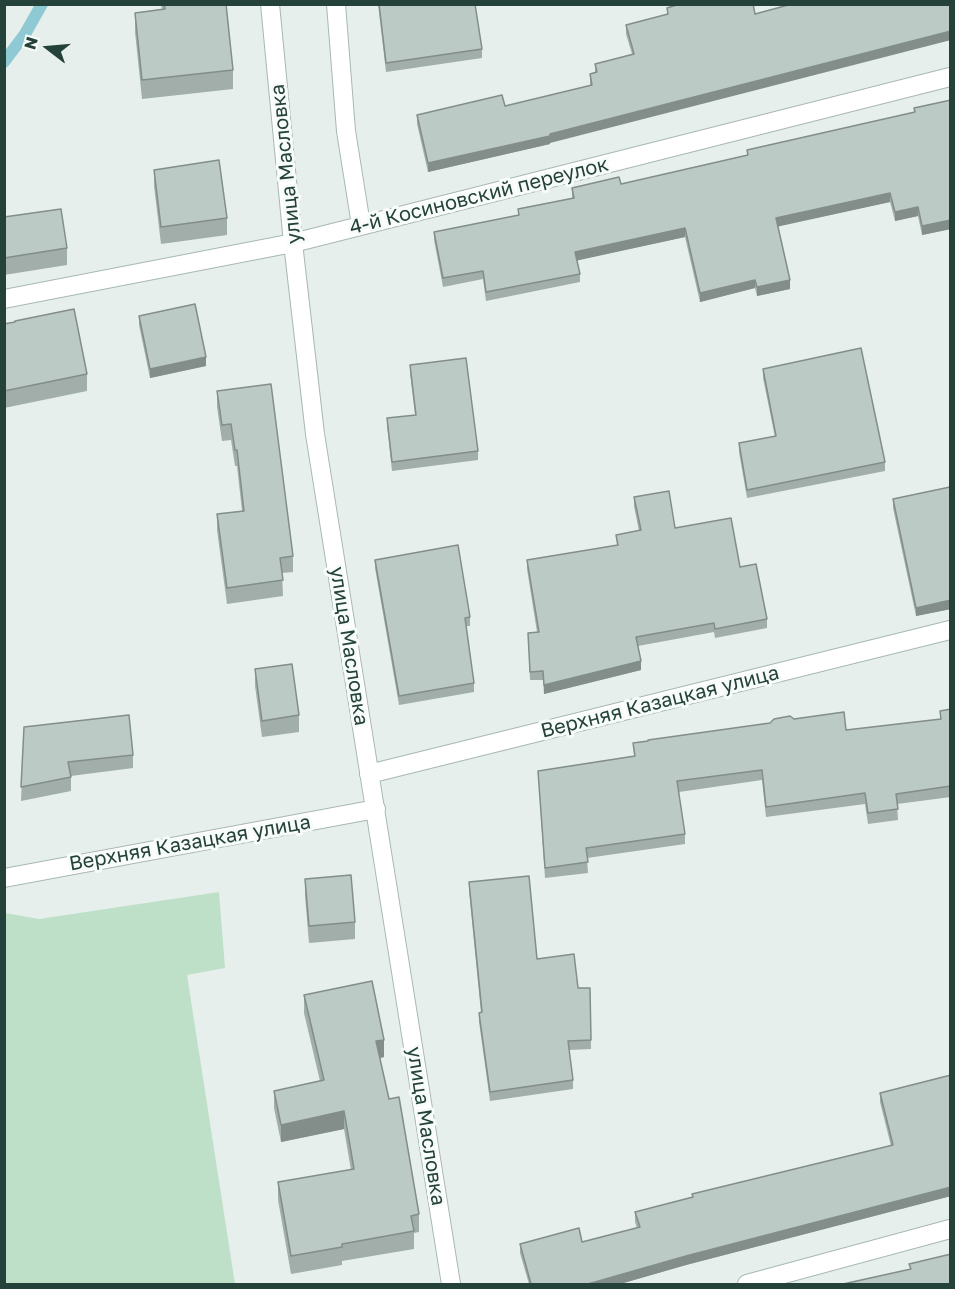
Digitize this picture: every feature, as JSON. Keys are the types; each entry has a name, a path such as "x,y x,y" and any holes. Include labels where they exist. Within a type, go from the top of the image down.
{"street":[{"name":"улица Масловка","path":"270,4 293,243 315,434 451,1284"},
{"path":"336,4 346,131 361,225"},
{"name":"4-й Косиновский переулок","path":"4,299 293,243 951,77"},
{"name":"Верхняя Казацкая улица","path":"369,774 951,630"},
{"name":"Верхняя Казацкая улица","path":"4,878 376,809"},
{"path":"747,1284 951,1230"}],"green space":[{"path":"219,892 225,968 187,975 235,1284 5,1284 5,913 39,919"}],"building":[{"path":"164,4 226,4 233,70 142,80 135,13 165,9"},
{"path":"379,4 475,4 482,49 386,63"},
{"path":"680,4 753,4 755,14 792,4 951,4 951,31 550,134 550,136 428,163 417,115 502,95 505,106 592,85 590,74 597,72 595,64 634,54 626,25 668,14 667,8"},
{"path":"951,100 951,220 922,226 918,207 895,212 890,193 776,218 790,280 757,287 755,280 700,293 685,228 575,252 580,274 486,292 483,271 443,278 434,232 519,215 518,209 574,198 572,188 619,177 621,184 748,155 747,150 915,112 914,108"},
{"path":"219,160 227,218 161,227 154,170"},
{"path":"61,209 67,248 4,258 4,217"},
{"path":"195,304 206,357 150,369 139,316"},
{"path":"74,309 87,374 4,391 4,324"},
{"path":"861,348 885,462 747,490 739,443 776,436 763,369"},
{"path":"466,358 478,451 392,462 387,418 416,415 410,365"},
{"path":"271,384 293,556 280,558 283,580 227,588 217,514 244,511 237,450 235,450 231,424 222,425 217,391"},
{"path":"950,487 951,600 916,608 893,499"},
{"path":"669,491 675,528 731,518 740,567 756,564 767,619 715,629 714,623 636,637 641,661 544,685 543,671 530,672 528,633 539,632 527,560 618,545 616,535 641,530 634,497"},
{"path":"458,545 470,617 465,618 474,683 399,696 375,560"},
{"path":"292,664 299,715 262,721 255,669"},
{"path":"951,709 951,786 896,794 898,809 868,813 865,793 766,807 762,770 677,781 685,834 586,848 588,862 545,868 538,771 635,756 633,743 770,723 774,719 790,716 794,719 844,712 846,730 941,719 940,711"},
{"path":"129,715 133,755 68,762 71,777 21,787 24,727"},
{"path":"351,875 355,922 309,926 305,879"},
{"path":"529,876 537,959 574,954 578,988 590,988 591,1040 568,1041 573,1080 490,1092 479,1013 482,1012 469,882"},
{"path":"372,981 384,1040 376,1041 389,1099 399,1097 419,1214 411,1216 414,1231 291,1256 278,1182 354,1169 344,1111 281,1125 274,1091 324,1080 304,995"},
{"path":"951,1075 951,1187 588,1284 531,1284 520,1244 579,1228 582,1242 640,1227 635,1212 693,1197 692,1194 893,1145 880,1093"},
{"path":"951,1254 951,1284 843,1284 911,1269 909,1264"}],"waterway":[{"path":"4,62 25,34 42,4"}]}
